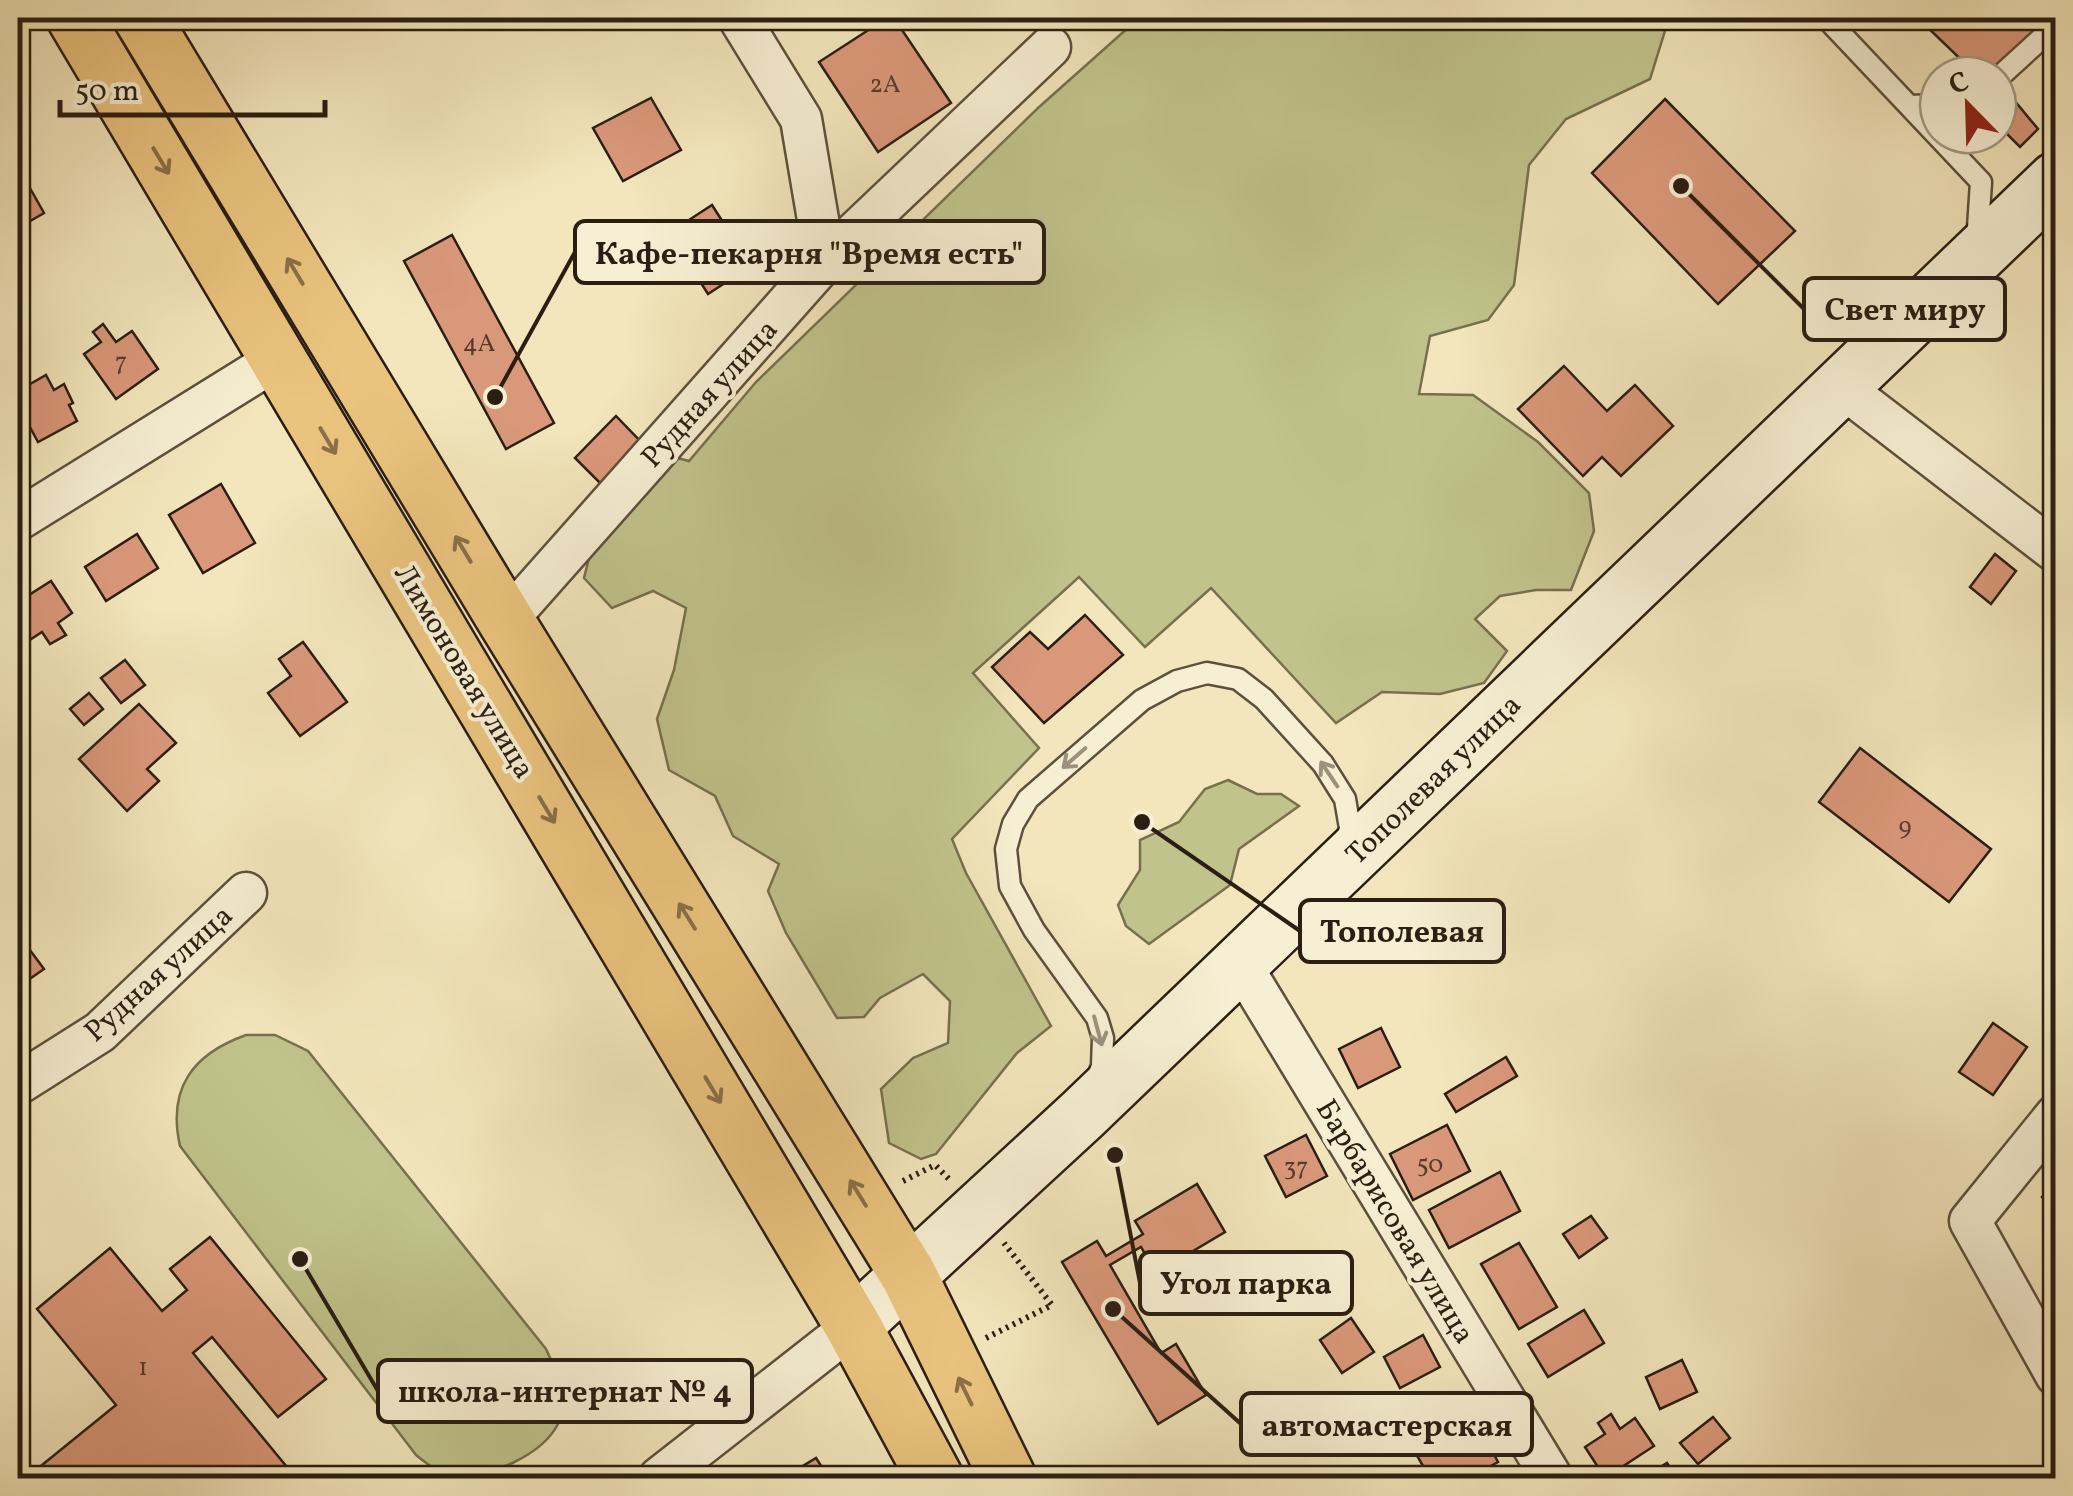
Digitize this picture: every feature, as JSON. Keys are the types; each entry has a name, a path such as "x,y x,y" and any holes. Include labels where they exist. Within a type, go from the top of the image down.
{"highway":[{"name":"Лимоновая улица","path":"76,18 853,1326 936,1478"},
{"name":"Лимоновая улица","path":"142,18 506,621 909,1276 1008,1478"}],"main road":[{"name":"Тополевая улица","path":"853,1326 1082,1116 2056,180"}],"street":[{"path":"739,18 801,119 826,261"},
{"name":"Рудная улица","path":"506,621 826,261 1050,47"},
{"path":"18,520 279,358"},
{"path":"1843,388 2056,552"},
{"name":"Рудная улица","path":"18,1084 100,1032 246,892"},
{"name":"Барбарисовая улица","path":"1240,963 1552,1478"},
{"path":"2056,1114 1970,1222 2056,1375"},
{"name":"Тополевая улица","path":"659,1478 853,1326"}],"lane":[{"path":"1826,18 1981,182 1976,255"},
{"path":"2018,60 2056,25"},
{"path":"1910,106 1918,105"},
{"path":"1082,1116 1102,1066 1103,1038 1097,1018 1034,930 1010,886 1006,849 1013,824 1028,798 1142,700 1177,681 1207,672 1238,679 1264,699 1323,764 1346,799 1350,828 1342,866"}],"green space":[{"path":"1139,18 1669,18 1650,79 1566,119 1529,165 1514,285 1488,320 1430,336 1419,394 1473,395 1538,442 1589,493 1594,531 1571,590 1500,596 1475,619 1507,651 1484,683 1440,694 1382,692 1336,723 1211,588 1145,647 1079,577 973,673 1039,748 952,839 966,873 1051,1026 1017,1053 936,1154 921,1159 889,1143 881,1089 913,1058 948,1043 950,1001 923,974 880,998 864,1017 837,1018 786,933 768,891 779,864 733,836 715,796 669,770 657,719 674,670 686,608 653,591 612,608 584,578 598,523 670,456 689,461 756,382 1038,108"},
{"path":"1228,780 1257,794 1281,794 1299,806 1239,849 1230,885 1149,944 1126,926 1118,905 1140,870 1140,840 1179,822 1205,789"},
{"path":"246,1035 275,1035 308,1051 546,1349 561,1386 562,1415 550,1435 528,1455 484,1473 457,1475 440,1471 416,1455 180,1146 177,1107 188,1076 212,1052"}],"building":[{"path":"887,18 894,18 951,103 878,152 819,62"},
{"path":"1930,18 2035,18 2042,24 2012,55 1956,55 1924,24"},
{"path":"651,98 681,150 623,181 593,128"},
{"path":"1665,99 1795,231 1718,304 1592,173"},
{"path":"2018,105 2038,129 2018,145"},
{"path":"26,181 44,213 18,228 18,185"},
{"path":"712,205 751,266 708,294 669,233"},
{"path":"452,235 554,423 506,449 404,261"},
{"path":"103,324 116,342 132,331 158,369 116,399 84,354 101,342 93,332"},
{"path":"1564,366 1607,411 1635,385 1673,426 1621,476 1602,457 1583,476 1518,409"},
{"path":"46,375 54,390 64,384 77,421 38,442 18,405 18,391"},
{"path":"616,416 645,446 604,487 575,458"},
{"path":"221,484 255,543 203,573 169,515"},
{"path":"137,534 158,568 106,601 85,567"},
{"path":"1995,554 2016,571 1991,604 1970,587"},
{"path":"51,581 72,613 58,623 66,635 50,644 42,632 22,645 18,638 18,602"},
{"path":"1085,615 1123,655 1044,723 992,667 1030,632 1048,649"},
{"path":"303,642 347,702 300,736 268,693 291,676 279,659"},
{"path":"125,660 145,685 121,703 101,678"},
{"path":"89,693 103,709 84,725 70,709"},
{"path":"139,704 176,743 147,769 159,781 127,811 79,759"},
{"path":"1860,748 1991,849 1949,902 1819,802"},
{"path":"18,934 44,969 18,987"},
{"path":"1993,1023 2027,1047 1993,1095 1959,1072"},
{"path":"1381,1028 1400,1067 1358,1088 1339,1049"},
{"path":"1506,1057 1517,1076 1456,1112 1445,1094"},
{"path":"1447,1125 1470,1171 1413,1200 1390,1154"},
{"path":"1306,1135 1327,1176 1286,1197 1265,1156"},
{"path":"1500,1172 1520,1211 1449,1248 1429,1210"},
{"path":"2056,1180 2056,1207 2042,1197"},
{"path":"1197,1184 1225,1232 1156,1273 1141,1247 1110,1265 1161,1353 1176,1344 1206,1395 1158,1424 1062,1262 1097,1241 1106,1256 1143,1234 1135,1221"},
{"path":"1591,1216 1607,1238 1579,1258 1563,1234"},
{"path":"210,1237 326,1379 278,1417 212,1337 193,1353 296,1478 26,1478 116,1405 37,1309 110,1248 162,1311 187,1290 170,1269"},
{"path":"1519,1243 1557,1307 1519,1329 1481,1264"},
{"path":"1584,1310 1604,1343 1548,1377 1528,1344"},
{"path":"1351,1318 1374,1352 1342,1373 1320,1340"},
{"path":"1423,1335 1440,1367 1400,1388 1384,1357"},
{"path":"1682,1360 1697,1392 1660,1409 1646,1377"},
{"path":"1611,1414 1620,1429 1635,1418 1654,1446 1605,1478 1585,1447 1605,1434 1598,1423"},
{"path":"1713,1417 1730,1438 1698,1464 1680,1443"},
{"path":"1476,1421 1498,1462 1468,1478 1430,1478 1416,1454"},
{"path":"816,1458 829,1478 783,1478"},
{"path":"1667,1463 1677,1478 1642,1478"}],"place":[{"name":"Свет миру","path":"1681,186"},
{"name":"Кафе-пекарня \"Время есть\"","path":"495,397"},
{"name":"Тополевая","path":"1142,822"},
{"name":"Угол парка","path":"1115,1155"},
{"name":"школа-интернат № 4","path":"300,1259"},
{"name":"автомастерская","path":"1113,1309"}]}
